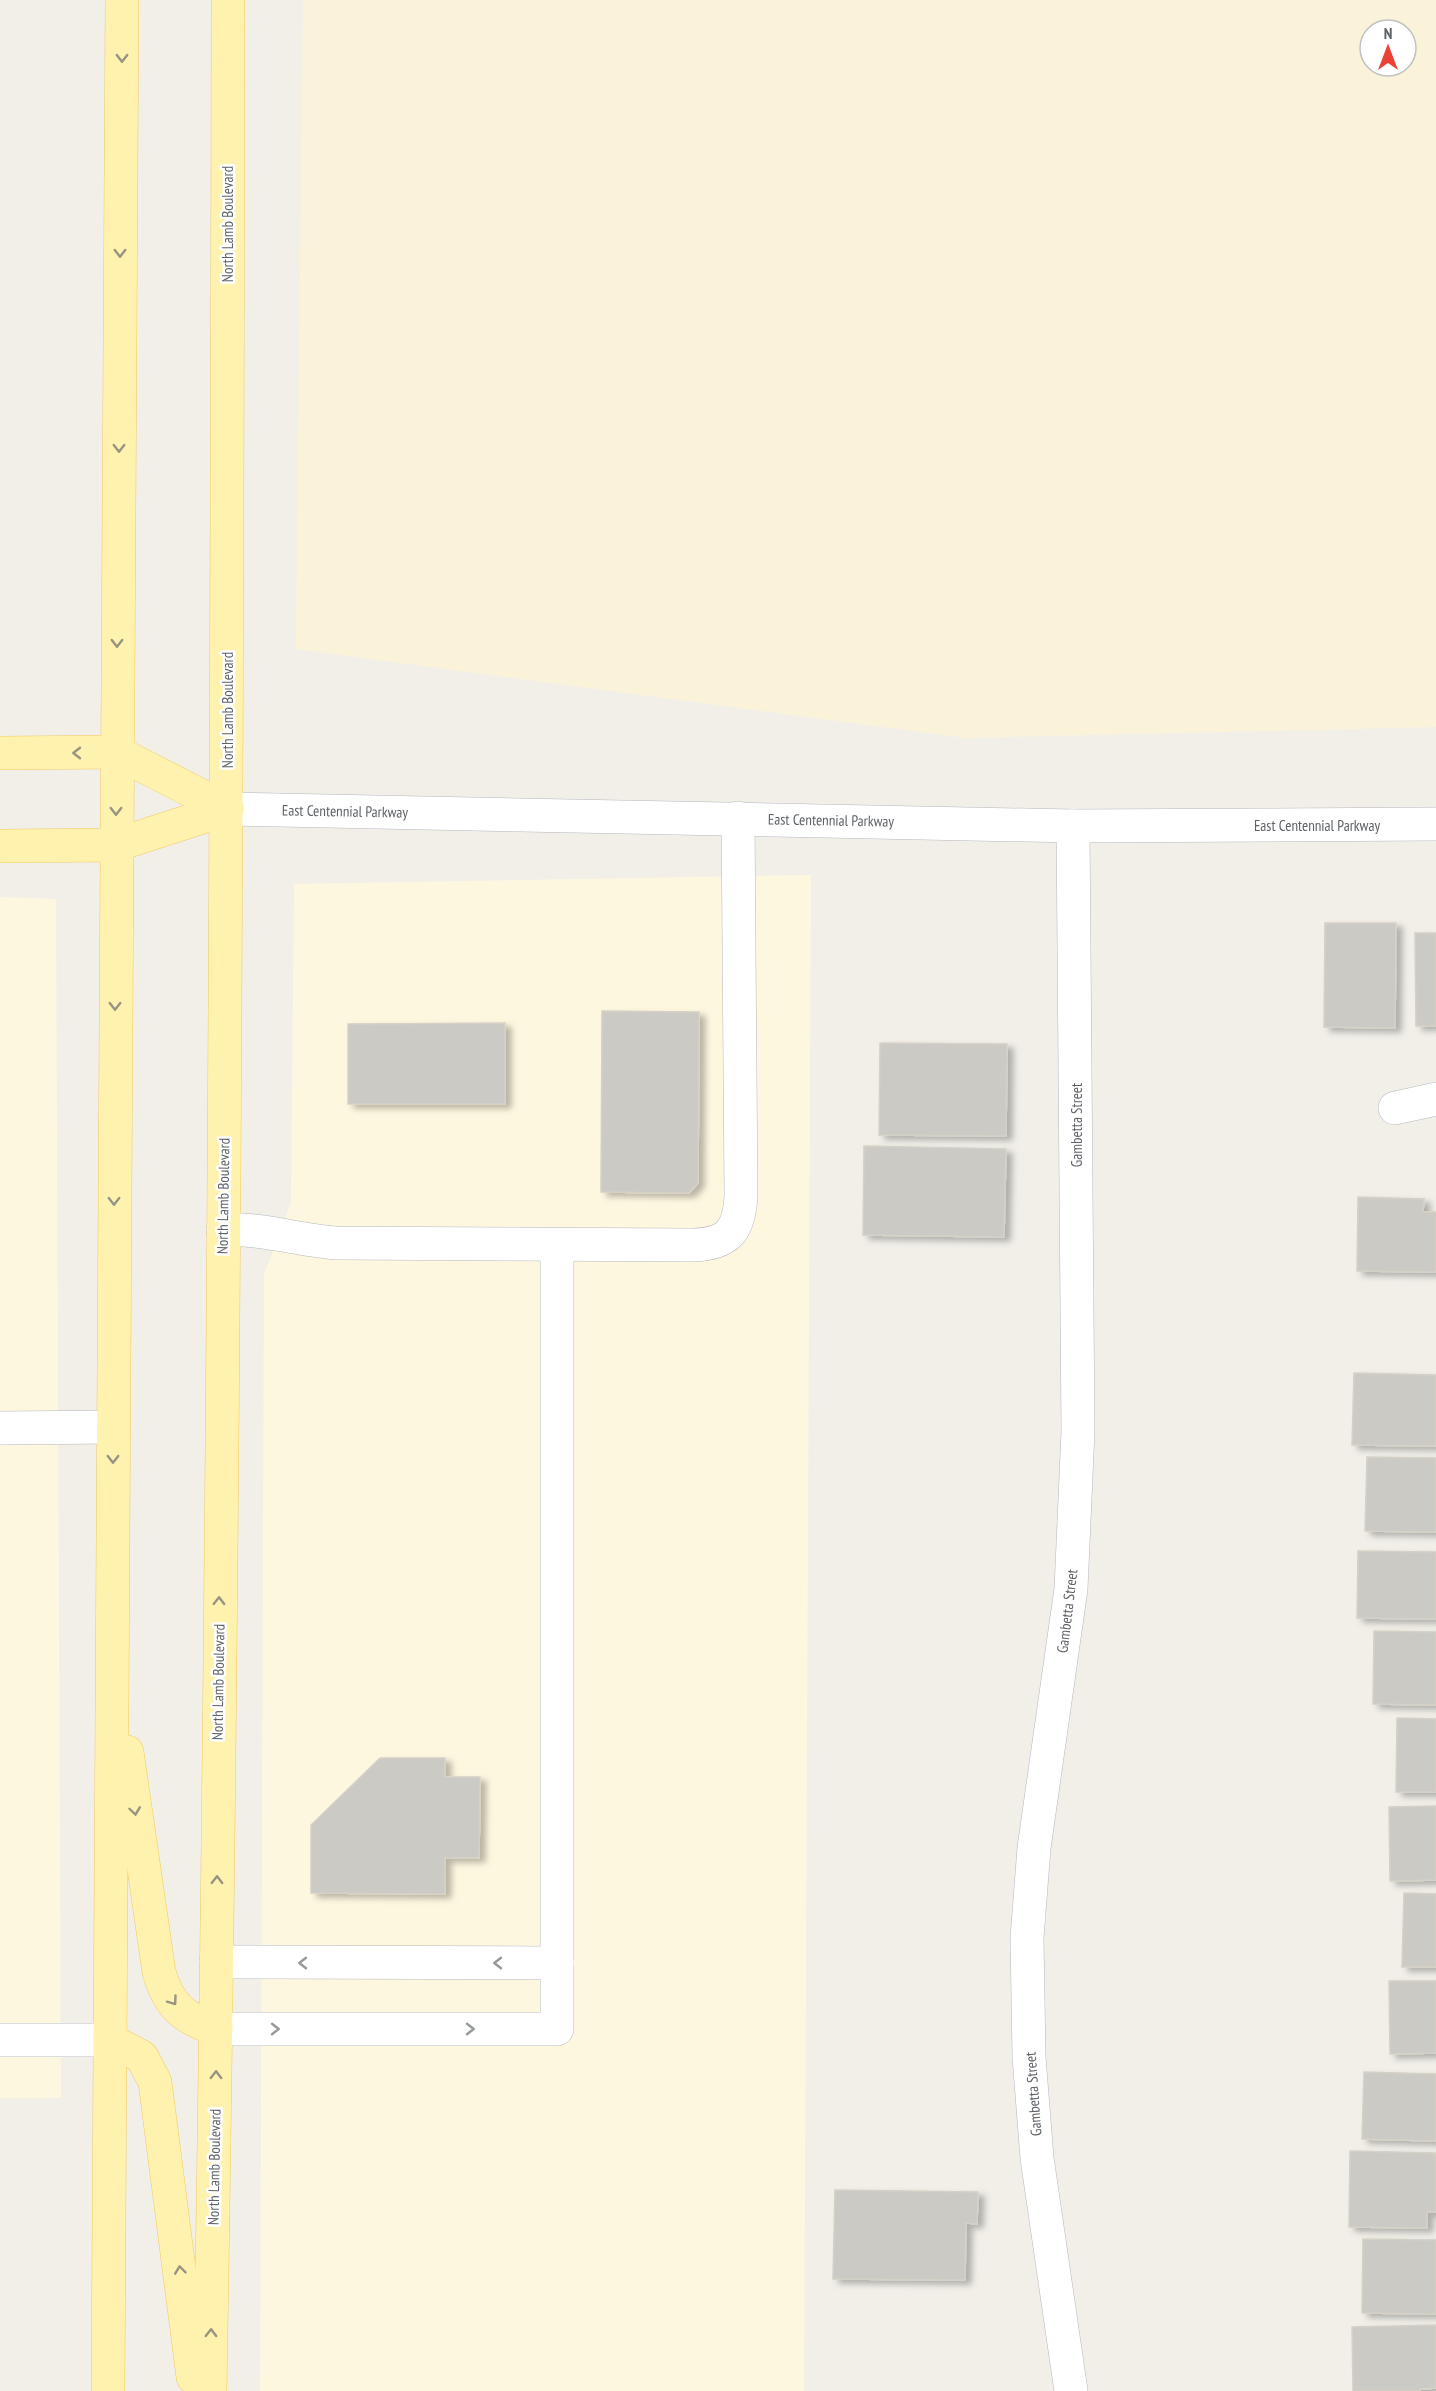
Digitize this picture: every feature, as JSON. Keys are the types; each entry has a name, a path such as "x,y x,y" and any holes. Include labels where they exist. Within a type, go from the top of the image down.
{"main road":[{"path":"108,2391 122,0"},
{"name":"North Lamb Boulevard","path":"210,2391 224,1230 228,0"},
{"name":"East Centennial Parkway","path":"0,753 116,752 226,809"},
{"name":"East Centennial Parkway","path":"0,846 116,845 226,809"},
{"path":"111,1649 159,1972 167,1993 182,2013 194,2022 216,2029"},
{"path":"110,2040 142,2057 155,2082 195,2391"}],"street":[{"name":"East Centennial Parkway","path":"226,809 1073,826 1436,824"},
{"path":"224,1230 267,1231 336,1244 706,1245 722,1240 736,1224 741,1196 738,818"},
{"name":"Gambetta Street","path":"1071,2391 1037,2158 1029,2057 1027,1938 1034,1848 1071,1589 1076,1514 1078,1419 1073,826"},
{"path":"1395,1108 1436,1099"},
{"path":"216,2029 556,2029 556,1245"},
{"path":"0,1428 113,1427"},
{"path":"216,1962 556,1964"},
{"path":"0,2040 110,2040"}],"shaded area":[{"path":"811,875 804,2391 260,2391 264,1275 291,1202 294,884"},
{"path":"0,897 56,899 61,2098 0,2098"}],"sand":[{"path":"303,0 1436,0 1436,727 966,738 296,649"}],"building":[{"path":"1325,923 1396,923 1395,1028 1324,1027"},
{"path":"1415,933 1436,933 1436,1026 1416,1026"},
{"path":"602,1011 699,1012 698,1183 689,1193 601,1192"},
{"path":"505,1023 505,1104 348,1104 348,1024"},
{"path":"880,1043 1007,1044 1006,1136 879,1135"},
{"path":"864,1146 1006,1149 1004,1237 863,1235"},
{"path":"1358,1197 1424,1199 1423,1212 1436,1212 1436,1272 1357,1271"},
{"path":"1354,1373 1436,1375 1436,1446 1352,1445"},
{"path":"1367,1457 1436,1458 1436,1532 1365,1531"},
{"path":"1358,1551 1436,1552 1436,1619 1357,1618"},
{"path":"1374,1631 1436,1632 1436,1705 1373,1704"},
{"path":"1397,1718 1436,1719 1436,1792 1396,1792"},
{"path":"380,1758 445,1758 445,1777 480,1777 479,1858 445,1858 445,1894 311,1893 311,1825"},
{"path":"1436,1806 1436,1880 1390,1881 1389,1807"},
{"path":"1404,1893 1436,1894 1436,1967 1402,1967"},
{"path":"1389,1981 1436,1981 1436,2053 1390,2054"},
{"path":"1364,2072 1436,2074 1436,2141 1362,2139"},
{"path":"1350,2151 1436,2153 1436,2212 1427,2212 1427,2228 1349,2227"},
{"path":"835,2190 978,2192 977,2224 966,2223 965,2280 833,2279"},
{"path":"1363,2239 1436,2240 1436,2314 1362,2313"},
{"path":"1436,2325 1436,2388 1420,2389 1420,2391 1353,2391 1352,2327"}]}
